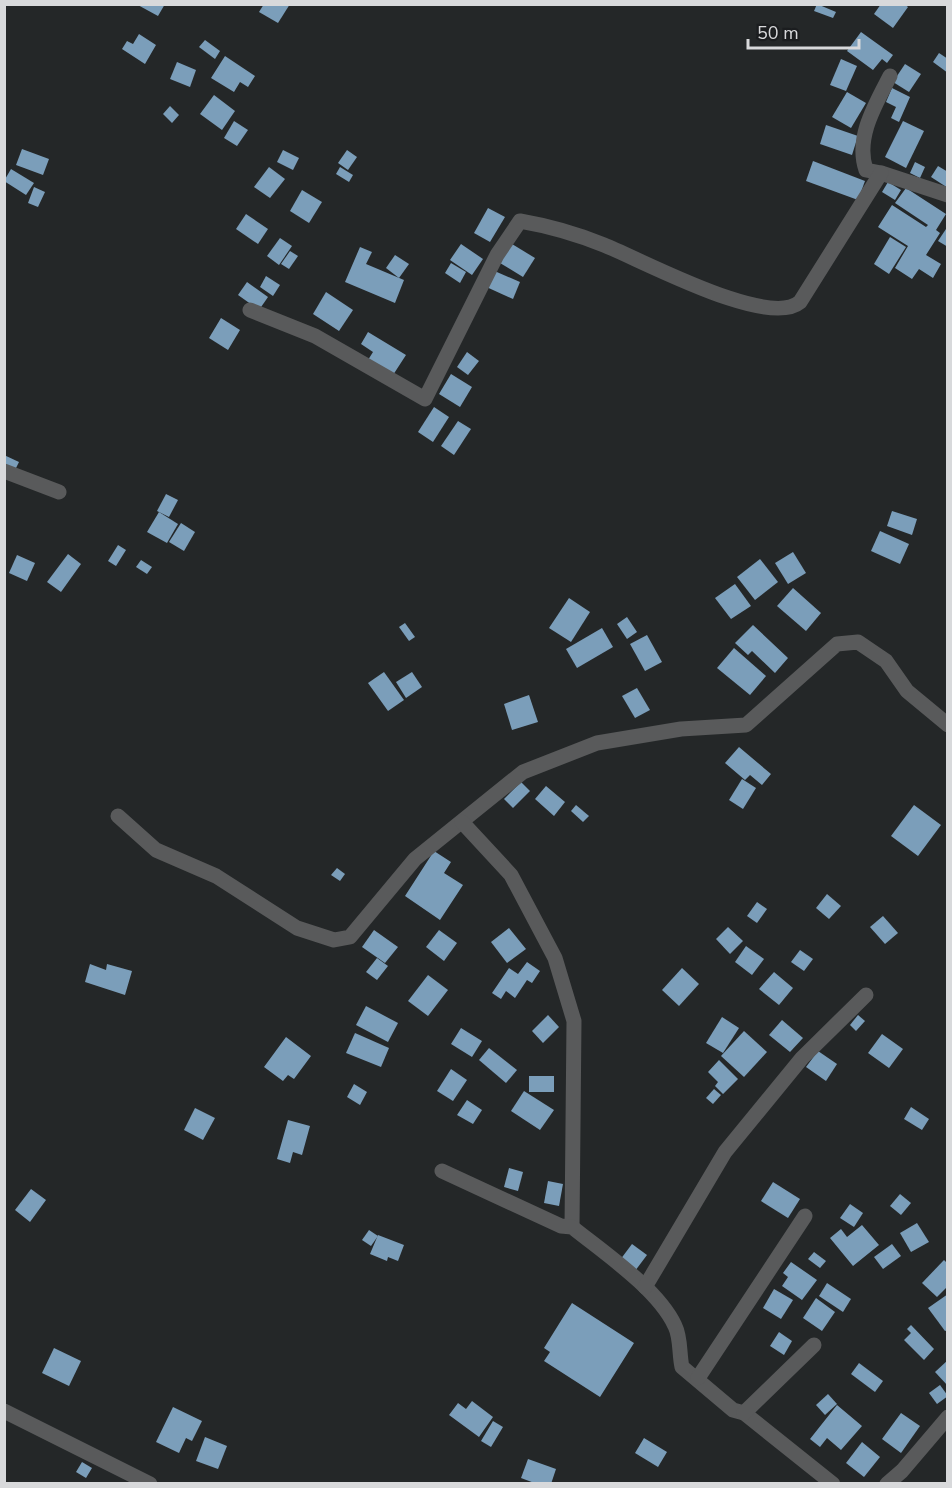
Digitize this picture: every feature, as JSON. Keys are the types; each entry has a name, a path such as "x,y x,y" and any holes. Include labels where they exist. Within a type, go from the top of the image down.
{"street":[{"path":"890,76 873,111 861,146 866,170 881,172 948,195"},
{"path":"250,310 315,336 425,399 497,255 520,221 551,227 602,244 736,302 780,310 793,308 800,302 881,172"},
{"path":"4,471 59,492"},
{"path":"118,816 156,850 216,876 297,928 334,940 350,937 415,859 524,772 597,743 681,729 746,725 837,644 858,642 886,661 907,691 948,725"},
{"path":"462,822 511,874 555,957 574,1021 572,1227"},
{"path":"645,1287 725,1152 802,1058 866,995"},
{"path":"442,1171 561,1226 572,1227 645,1287 675,1326 682,1367 734,1410 744,1413 833,1484"},
{"path":"698,1378 805,1216"},
{"path":"744,1413 814,1345"},
{"path":"4,1411 150,1484"},
{"path":"887,1484 902,1471 948,1417"}],"building":[{"path":"136,4 165,4 158,16"},
{"path":"264,4 290,4 278,23 259,12"},
{"path":"817,4 836,12 833,18 814,11"},
{"path":"881,4 904,4 908,7 893,28 874,14"},
{"path":"861,32 893,55 887,63 882,59 873,70 847,51"},
{"path":"139,34 156,45 145,64 122,49 127,41 133,44"},
{"path":"205,40 220,51 215,59 199,47"},
{"path":"939,53 948,59 948,73 933,62"},
{"path":"225,56 255,76 248,87 240,82 234,92 211,78"},
{"path":"841,59 857,66 846,91 830,85"},
{"path":"177,62 196,70 190,87 170,79"},
{"path":"905,64 921,74 909,92 893,82"},
{"path":"892,88 910,97 899,122 891,118 896,107 886,102"},
{"path":"847,92 866,103 851,128 832,117"},
{"path":"214,95 235,111 222,130 200,114"},
{"path":"170,106 179,115 172,123 163,114"},
{"path":"234,121 248,130 237,146 224,138"},
{"path":"903,121 924,131 906,168 885,157"},
{"path":"826,125 858,136 852,155 820,144"},
{"path":"22,149 49,159 43,175 16,165"},
{"path":"283,150 299,158 293,170 277,162"},
{"path":"347,150 357,157 348,170 338,163"},
{"path":"813,161 865,181 858,200 806,181"},
{"path":"915,162 925,167 920,178 910,173"},
{"path":"938,166 948,172 948,188 931,177"},
{"path":"269,167 285,179 270,198 254,187"},
{"path":"340,167 353,175 349,182 336,174"},
{"path":"11,169 34,183 26,195 4,181"},
{"path":"888,182 901,190 895,200 882,192"},
{"path":"34,187 45,192 38,207 28,203"},
{"path":"906,188 946,214 936,230 940,233 926,255 941,264 933,278 919,269 912,279 895,268 908,246 878,227 892,205 926,227 928,225 895,203"},
{"path":"302,190 322,202 309,223 290,211"},
{"path":"488,208 505,217 490,242 474,233"},
{"path":"246,214 268,229 258,244 236,229"},
{"path":"948,226 948,247 938,241"},
{"path":"890,237 906,247 889,274 874,264"},
{"path":"280,238 292,246 279,265 267,256"},
{"path":"461,244 483,259 472,275 450,260"},
{"path":"512,244 535,258 523,277 500,263"},
{"path":"360,247 372,252 366,264 404,280 395,303 345,282"},
{"path":"290,251 298,256 289,269 281,264"},
{"path":"395,255 409,264 399,278 386,268"},
{"path":"451,263 466,272 460,283 445,273"},
{"path":"490,269 520,282 513,299 482,285"},
{"path":"266,276 280,285 273,296 260,287"},
{"path":"247,282 268,297 259,310 238,295"},
{"path":"326,292 353,310 339,331 313,314"},
{"path":"221,318 240,330 228,350 209,338"},
{"path":"368,332 406,355 393,375 368,360 373,352 361,344"},
{"path":"467,352 479,361 468,375 457,367"},
{"path":"451,374 472,387 460,407 439,394"},
{"path":"434,407 449,417 433,442 418,432"},
{"path":"458,421 471,429 454,455 441,446"},
{"path":"4,455 19,462 15,470 4,464"},
{"path":"166,494 178,500 169,517 157,511"},
{"path":"892,511 917,519 912,535 887,526"},
{"path":"159,512 178,524 167,543 147,532"},
{"path":"181,523 195,532 184,551 169,542"},
{"path":"880,531 909,544 900,564 871,551"},
{"path":"118,545 126,550 116,566 108,561"},
{"path":"793,552 806,573 788,584 775,563"},
{"path":"68,554 81,564 61,592 47,582"},
{"path":"17,555 35,563 27,581 9,573"},
{"path":"760,559 778,582 755,600 737,577"},
{"path":"141,560 152,567 147,574 136,567"},
{"path":"735,584 751,606 731,619 715,598"},
{"path":"793,588 821,613 806,631 777,606"},
{"path":"569,598 590,612 571,642 549,628"},
{"path":"627,617 637,632 627,639 617,624"},
{"path":"405,623 415,637 409,641 399,627"},
{"path":"753,625 788,658 775,673 752,651 748,655 735,643"},
{"path":"602,628 613,647 577,668 566,649"},
{"path":"647,635 662,662 645,671 630,644"},
{"path":"734,648 766,676 750,695 717,668"},
{"path":"384,672 404,700 388,711 368,683"},
{"path":"412,672 422,687 406,698 396,682"},
{"path":"637,688 650,710 635,718 622,696"},
{"path":"529,695 538,722 512,730 504,704"},
{"path":"739,747 771,774 762,785 750,775 745,780 725,763"},
{"path":"742,779 756,788 743,809 729,800"},
{"path":"521,782 530,791 513,808 504,799"},
{"path":"546,786 565,802 554,816 535,799"},
{"path":"576,805 589,816 583,822 571,811"},
{"path":"914,805 941,825 918,856 891,836"},
{"path":"434,851 451,862 444,873 463,885 440,920 405,896"},
{"path":"337,868 345,874 340,881 331,875"},
{"path":"827,894 841,906 829,919 816,908"},
{"path":"757,902 767,909 757,923 747,916"},
{"path":"883,916 898,933 885,944 870,927"},
{"path":"728,927 743,941 730,954 716,939"},
{"path":"509,928 526,949 507,963 491,942"},
{"path":"374,930 398,947 385,963 362,947"},
{"path":"439,930 457,943 444,961 426,947"},
{"path":"746,946 764,959 752,975 735,962"},
{"path":"800,950 813,959 804,971 791,962"},
{"path":"377,958 388,966 377,980 366,972"},
{"path":"527,962 540,971 532,983 527,980 515,998 506,991 501,999 492,993 509,968 518,974"},
{"path":"90,964 106,970 107,964 132,971 125,995 85,982"},
{"path":"682,968 699,984 679,1006 662,990"},
{"path":"774,972 793,988 779,1005 759,989"},
{"path":"428,975 448,990 428,1016 408,1001"},
{"path":"366,1006 398,1023 388,1042 356,1025"},
{"path":"548,1015 559,1027 543,1043 532,1031"},
{"path":"858,1015 865,1021 856,1031 850,1025"},
{"path":"722,1017 739,1028 723,1053 706,1043"},
{"path":"782,1020 803,1038 790,1052 769,1035"},
{"path":"461,1028 482,1041 472,1057 451,1044"},
{"path":"744,1031 767,1052 744,1077 721,1056"},
{"path":"355,1033 389,1048 381,1067 346,1053"},
{"path":"882,1034 903,1049 889,1068 868,1053"},
{"path":"286,1037 311,1056 294,1079 288,1075 283,1081 264,1067"},
{"path":"489,1048 517,1070 506,1083 479,1060"},
{"path":"818,1051 837,1064 826,1081 806,1067"},
{"path":"719,1060 738,1079 723,1094 715,1086 718,1082 708,1072"},
{"path":"451,1069 467,1080 453,1101 437,1091"},
{"path":"529,1076 554,1076 554,1092 529,1092"},
{"path":"354,1084 367,1092 360,1105 347,1097"},
{"path":"714,1089 721,1095 713,1104 706,1098"},
{"path":"524,1091 554,1110 540,1130 511,1111"},
{"path":"467,1100 482,1110 473,1124 457,1115"},
{"path":"911,1107 929,1119 922,1130 904,1119"},
{"path":"195,1108 215,1118 203,1140 184,1130"},
{"path":"288,1120 310,1126 302,1155 293,1152 290,1163 277,1159"},
{"path":"509,1168 523,1172 518,1191 504,1187"},
{"path":"548,1181 563,1184 559,1206 544,1203"},
{"path":"773,1182 800,1199 788,1218 761,1201"},
{"path":"31,1189 46,1200 30,1222 15,1210"},
{"path":"900,1194 911,1203 901,1215 890,1206"},
{"path":"850,1204 863,1213 854,1227 840,1218"},
{"path":"917,1223 929,1242 911,1252 900,1233"},
{"path":"862,1225 879,1245 853,1266 830,1238 841,1229 847,1237"},
{"path":"369,1230 378,1236 371,1246 362,1240"},
{"path":"378,1235 404,1245 398,1261 388,1257 387,1261 370,1254"},
{"path":"632,1244 647,1255 635,1271 620,1260"},
{"path":"892,1244 901,1256 883,1269 874,1257"},
{"path":"814,1252 826,1261 820,1268 808,1259"},
{"path":"944,1260 948,1264 948,1286 937,1297 922,1283"},
{"path":"791,1262 817,1280 802,1300 782,1286 788,1277 783,1273"},
{"path":"827,1283 851,1299 843,1312 819,1296"},
{"path":"774,1289 793,1300 781,1319 763,1308"},
{"path":"948,1294 948,1330 945,1331 928,1308"},
{"path":"816,1298 835,1312 822,1331 803,1318"},
{"path":"572,1303 634,1343 600,1397 544,1361 550,1352 544,1348"},
{"path":"911,1325 934,1349 924,1360 904,1340 911,1333 907,1329"},
{"path":"779,1332 792,1341 784,1355 770,1346"},
{"path":"54,1348 81,1361 69,1386 42,1373"},
{"path":"948,1360 948,1386 935,1372"},
{"path":"859,1363 883,1381 875,1392 851,1374"},
{"path":"940,1385 948,1396 937,1404 929,1393"},
{"path":"828,1394 837,1404 825,1415 816,1405"},
{"path":"472,1401 493,1417 479,1437 449,1415 458,1403 466,1409"},
{"path":"837,1405 862,1426 841,1450 827,1438 820,1447 810,1439"},
{"path":"173,1407 202,1421 192,1441 186,1438 179,1453 156,1442"},
{"path":"901,1413 920,1426 901,1453 882,1439"},
{"path":"493,1421 503,1427 491,1447 481,1441"},
{"path":"205,1437 227,1446 218,1469 196,1461"},
{"path":"644,1438 667,1452 658,1467 635,1453"},
{"path":"862,1442 880,1457 864,1477 846,1463"},
{"path":"528,1459 556,1469 551,1484 537,1484 521,1478"},
{"path":"82,1462 92,1468 86,1478 76,1472"}]}
